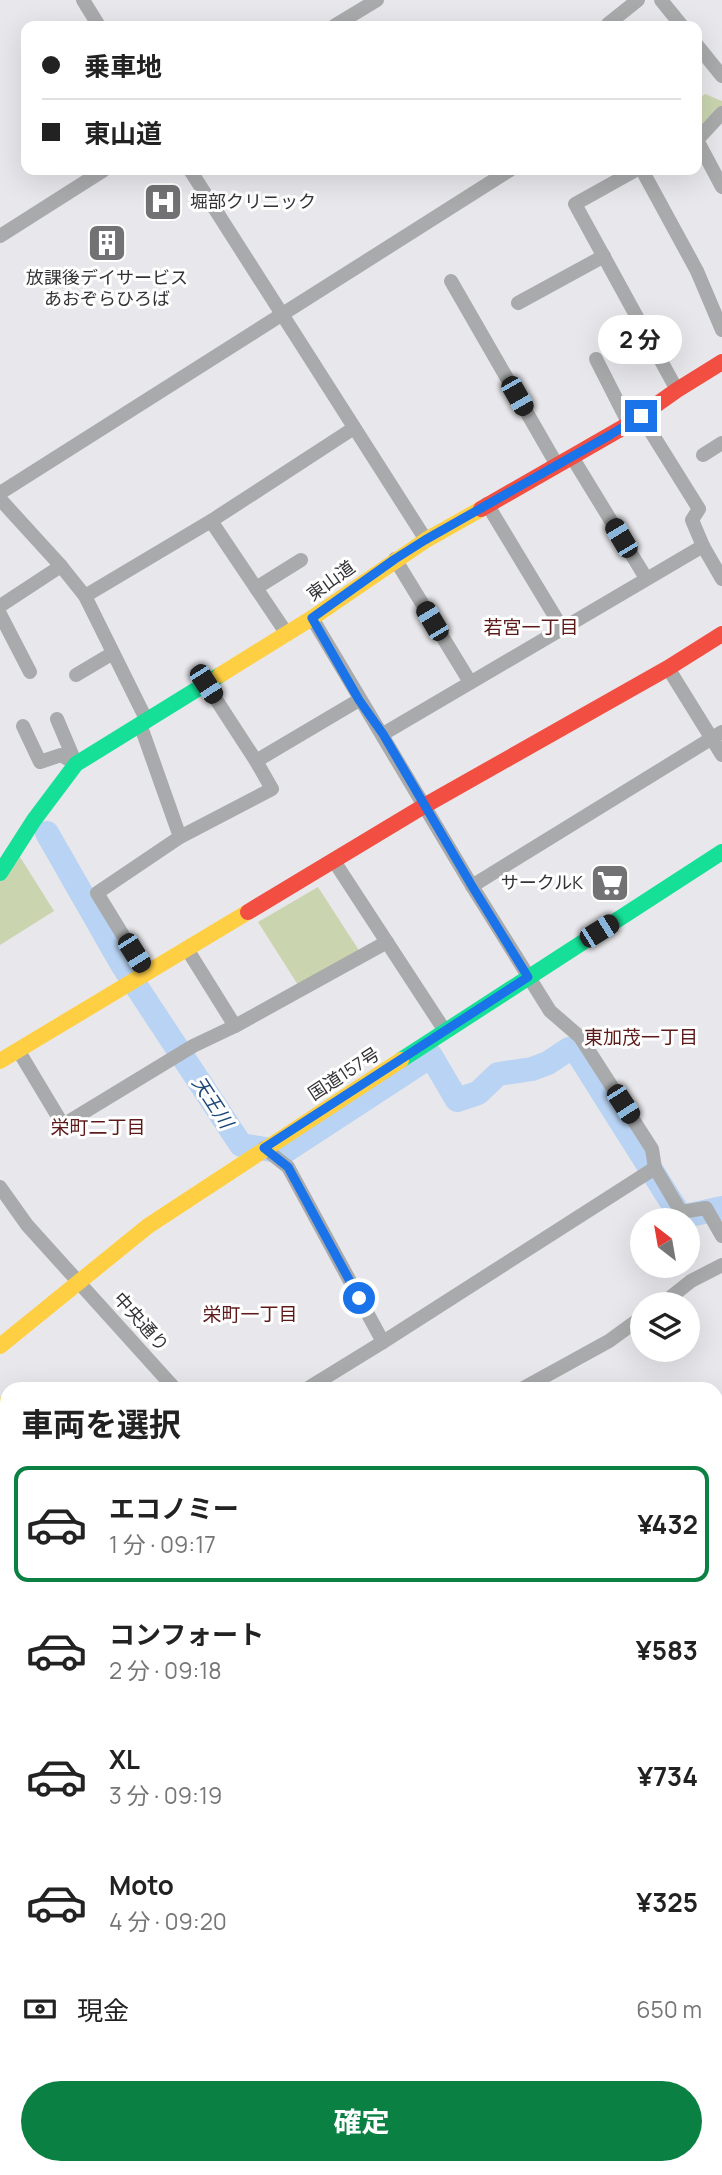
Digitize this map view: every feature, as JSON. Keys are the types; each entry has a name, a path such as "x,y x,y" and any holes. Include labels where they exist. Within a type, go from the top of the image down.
{"main road":[{"name":"東山道","path":"0,873 34,820 76,764 312,618 425,540 635,420 722,362"},
{"path":"0,1061 424,806 668,668 722,634"},
{"name":"国道157号","path":"0,1346 148,1226 722,852"}],"street":[{"path":"83,0 96,21"},
{"path":"342,21 377,0"},
{"path":"661,0 678,21"},
{"path":"612,21 635,1"},
{"path":"702,51 722,76"},
{"path":"702,135 722,113"},
{"path":"702,149 722,187"},
{"path":"0,236 96,175"},
{"path":"193,175 425,540"},
{"path":"0,493 502,175"},
{"path":"627,175 575,204 677,390"},
{"path":"645,175 697,271 722,330"},
{"path":"518,303 604,256"},
{"path":"451,281 557,465"},
{"path":"596,359 635,420 699,509 692,520 703,546 720,569"},
{"path":"86,596 211,521 354,428"},
{"path":"703,455 722,443"},
{"path":"572,457 646,578"},
{"path":"0,499 86,596 144,723 180,837"},
{"path":"487,504 562,628"},
{"path":"211,521 287,634"},
{"path":"383,734 703,546"},
{"path":"395,559 470,682"},
{"path":"256,588 301,560"},
{"path":"0,606 61,566"},
{"path":"0,614 30,672"},
{"path":"312,618 528,977 550,1011 580,1037 652,1149 655,1168 681,1212 706,1208 722,1236"},
{"path":"76,675 113,653"},
{"path":"668,668 717,735 722,755"},
{"path":"146,973 97,894 180,837 272,789 206,684"},
{"path":"256,761 359,700"},
{"path":"57,719 76,764"},
{"path":"23,726 40,762 61,755 76,764"},
{"path":"472,886 717,735"},
{"path":"334,861 445,1031"},
{"path":"18,1050 63,1125 193,1045 235,1026 387,942"},
{"path":"187,949 235,1026"},
{"path":"264,1148 288,1167 383,1342"},
{"path":"318,1382 655,1168"},
{"name":"中央通り","path":"0,1188 27,1225 169,1382"},
{"path":"678,1292 722,1265"},
{"path":"535,1382 609,1341 630,1326"}],"green space":[{"path":"705,94 722,101 722,106 702,126 702,96"},
{"path":"20,857 54,911 0,945 0,882"},
{"path":"318,887 360,952 298,985 258,922"}],"waterway":[{"name":"天王川","path":"47,833 123,966 241,1145 284,1152 431,1056 457,1100 478,1093 498,1074 532,1069 548,1063 569,1049 577,1052 681,1217 722,1208"}],"traffic: fast":[{"path":"0,873 34,820 76,764 220,675"},
{"path":"401,1060 722,852"}],"traffic: slow":[{"path":"220,675 312,618 426,540 481,509"},
{"path":"0,1061 248,912"},
{"path":"0,1346 148,1226 401,1060"}],"traffic: jam":[{"path":"481,509 629,424 722,362"},
{"path":"248,912 424,806 668,668 722,634"}],"place":[{"name":"堀部クリニック","path":"163,202"},
{"name":"放課後デイサービス あおぞらひろば","path":"107,243"},
{"name":"サークルK","path":"610,883"}],"district":[{"name":"若宮一丁目","path":"531,627"},
{"name":"東加茂一丁目","path":"641,1037"},
{"name":"栄町二丁目","path":"98,1127"},
{"name":"栄町一丁目","path":"250,1314"}],"route":[{"path":"359,1298 288,1167 264,1148 528,977 312,618 425,540 641,416"}]}
